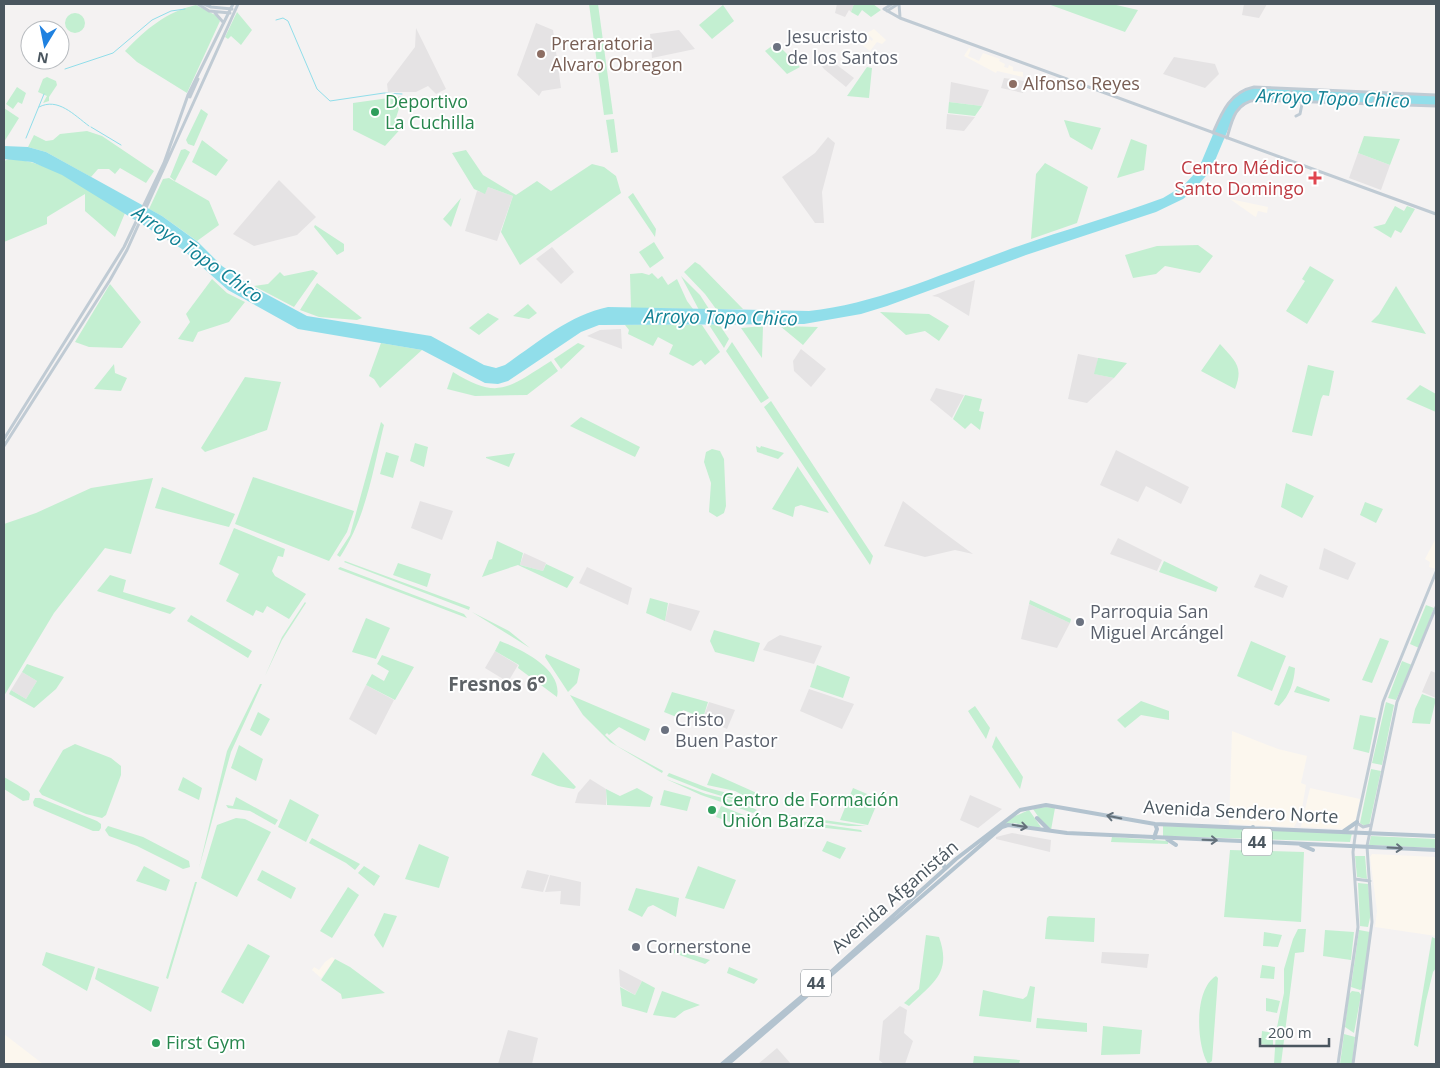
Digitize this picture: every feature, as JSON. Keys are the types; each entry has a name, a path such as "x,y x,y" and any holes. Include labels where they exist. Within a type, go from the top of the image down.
{"main road":[{"path":"198,4 214,12 223,22"},
{"path":"204,4 211,7 233,10"},
{"path":"233,4 233,10"},
{"path":"4,446 110,280 146,205 233,10 238,4"},
{"path":"886,10 892,4"},
{"path":"886,10 898,4 900,18"},
{"path":"146,205 170,148 181,112 223,22 228,13 233,10"},
{"path":"886,10 900,18 1436,214"},
{"path":"214,12 228,13"},
{"path":"190,97 199,74"},
{"path":"1209,131 1231,99 1244,90 1258,87 1305,93 1436,95"},
{"path":"1291,90 1294,95 1291,100"},
{"path":"1305,93 1306,100"},
{"path":"1373,93 1376,98 1374,103"},
{"path":"1391,94 1391,104"},
{"path":"1226,138 1235,112 1244,104 1256,100 1306,100 1331,103"},
{"path":"1291,100 1297,106"},
{"path":"1296,116 1300,114 1303,103 1374,103 1436,106"},
{"path":"1214,133 1220,117"},
{"path":"4,438 107,277 139,220"},
{"path":"1338,1064 1358,927 1354,846 1357,822 1382,702 1436,572"},
{"path":"1353,1064 1372,929 1367,846 1397,702 1436,607"},
{"name":"Avenida Sendero Norte","path":"996,830 1020,810 1046,805 1155,824 1436,836"},
{"path":"1037,818 1048,830 1067,833"},
{"path":"1357,822 1363,827 1371,825"},
{"path":"1342,831 1357,822"},
{"path":"1154,838 1157,829 1155,824"},
{"path":"1161,838 1160,829 1162,824"},
{"name":"Avenida Sendero Norte","path":"996,830 1008,825 1067,833 1354,846"},
{"path":"1246,842 1254,835 1253,827"},
{"name":"Avenida Afganistán","path":"728,1064 956,867 996,830"},
{"name":"Avenida Afganistán","path":"722,1064 946,868 996,830"},
{"path":"1167,839 1176,845"},
{"path":"1296,844 1313,850"},
{"name":"44","path":"1354,846 1436,850"},
{"path":"935,885 944,875 946,868 942,860"},
{"path":"946,868 956,867"},
{"path":"1355,879 1370,881"},
{"path":"909,908 916,896"}],"shaded area":[{"path":"837,4 854,4 851,12 849,10 845,17 835,13"},
{"path":"1244,4 1267,4 1259,18 1242,15"},
{"name":"Preraratoria Alvaro Obregon","path":"536,23 553,30 561,88 542,91 539,96 517,75"},
{"path":"416,28 446,89 436,94 428,86 416,92 388,92 387,84 415,47"},
{"path":"874,29 886,40 882,44 877,42 870,51 861,44 859,39 864,35 872,41 873,39 867,33"},
{"path":"679,30 695,49 652,58 650,34"},
{"path":"969,48 971,49 968,56 979,61 983,53 1000,59 999,61 1005,64 1004,67 1008,68 1009,65 1013,67 1013,71 1023,72 1023,77 997,71 996,73 964,56"},
{"path":"824,55 854,78 846,87 824,69 818,61"},
{"path":"1174,57 1215,64 1219,74 1205,88 1163,74"},
{"name":"Alfonso Reyes","path":"1004,78 1024,81 1023,93 1001,88"},
{"path":"951,82 989,90 982,106 949,102"},
{"path":"947,114 975,117 964,131 946,129"},
{"path":"828,137 835,143 822,192 824,223 815,223 782,177 815,153"},
{"path":"1358,153 1390,165 1381,190 1349,178"},
{"path":"279,180 316,217 297,235 254,246 233,234"},
{"path":"488,187 513,196 497,241 465,231 477,191 485,193"},
{"path":"1230,199 1268,207 1267,213 1258,211 1256,217"},
{"path":"552,247 574,272 561,284 536,259"},
{"path":"975,280 969,316 938,297 932,296"},
{"path":"621,329 622,349 587,336 600,330"},
{"path":"801,349 826,369 811,387 794,371 793,361"},
{"path":"1078,354 1098,358 1095,374 1114,378 1087,403 1068,399"},
{"path":"936,388 964,395 952,418 930,400"},
{"path":"1116,450 1189,487 1181,504 1146,486 1138,502 1100,485"},
{"path":"420,501 453,511 442,540 411,528"},
{"path":"903,501 973,554 955,550 925,557 884,546"},
{"path":"1118,538 1162,560 1157,571 1110,554"},
{"path":"1436,538 1436,569 1429,567 1430,562 1425,559"},
{"path":"1324,548 1356,563 1348,580 1319,569"},
{"path":"524,553 546,563 543,571 520,565"},
{"path":"587,567 632,588 628,605 579,583"},
{"path":"1260,574 1288,586 1283,598 1254,587"},
{"path":"669,603 700,611 691,631 665,621"},
{"path":"1029,604 1070,623 1057,648 1021,639"},
{"path":"780,635 822,646 814,664 763,650 768,642"},
{"path":"495,651 518,665 508,682 485,668"},
{"path":"1431,671 1436,673 1436,698 1422,692"},
{"path":"22,672 37,681 26,699 11,690"},
{"path":"366,685 394,700 376,735 349,719"},
{"path":"809,689 854,704 842,729 800,711"},
{"path":"709,702 735,710 727,729 703,718"},
{"path":"1232,731 1278,749 1307,756 1301,783 1306,785 1301,814 1294,827 1229,824"},
{"path":"590,779 606,789 606,805 575,803 578,793"},
{"path":"1310,788 1360,799 1355,822 1347,829 1301,827"},
{"path":"970,795 1002,809 978,828 960,820"},
{"path":"1012,833 1051,840 1050,852 996,839 996,837"},
{"path":"1372,854 1436,857 1436,936 1375,927 1377,911 1370,857"},
{"path":"527,870 549,875 543,892 521,888"},
{"path":"550,875 581,882 580,906 560,904 561,891 545,892"},
{"path":"1102,952 1149,954 1147,968 1101,963"},
{"path":"332,957 335,959 321,978 312,970 314,967 319,970"},
{"path":"619,969 642,981 635,995 620,986"},
{"path":"900,1006 907,1010 904,1033 913,1041 905,1064 884,1064 879,1060 883,1021"},
{"path":"508,1030 538,1038 532,1064 498,1064"},
{"path":"4,1034 43,1064 4,1064"},
{"path":"777,1048 791,1064 758,1064"}],"green space":[{"path":"589,4 598,4 613,114 604,115"},
{"path":"854,4 873,4 881,10 871,17 862,10 858,16 851,12"},
{"path":"1048,4 1112,4 1138,10 1125,32"},
{"path":"196,5 217,16 220,21 187,93 137,62 125,51 157,22 175,12"},
{"path":"723,5 734,21 712,39 699,25"},
{"path":"237,12 252,30 241,45 231,36 228,39 225,37"},
{"path":"75,13 84,19 85,23 82,30 75,33 70,31 70,20 66,20 68,16"},
{"path":"776,43 800,67 787,74 765,51"},
{"path":"867,67 872,68 869,98 847,96"},
{"path":"47,77 56,81 57,85 49,97 49,101 43,103 47,96 38,92 43,79"},
{"path":"17,87 26,93 22,104 18,102 13,109 6,104"},
{"name":"Deportivo La Cuchilla","path":"403,96 395,121 405,124 385,146 353,130 353,103"},
{"path":"949,102 982,106 975,116 948,113"},
{"path":"4,108 19,118 4,142"},
{"path":"201,109 208,114 194,146 188,144 186,140"},
{"path":"614,119 618,152 611,153 606,120"},
{"path":"1064,120 1101,128 1092,150 1070,137"},
{"path":"87,131 102,136 154,171 146,183 120,168 115,174 109,169 98,169 91,177 46,152 28,147 34,135 46,141 53,140 60,134"},
{"path":"1364,136 1400,139 1390,165 1358,153"},
{"path":"1131,139 1147,145 1144,170 1117,178"},
{"path":"202,140 228,160 216,176 192,162"},
{"path":"185,149 190,152 175,181 170,177 181,150"},
{"path":"466,150 483,175 516,195 537,181 551,191 592,164 604,167 616,176 621,193 520,265 501,232 513,196 488,187 485,194 474,189 452,153"},
{"path":"9,159 25,161 55,171 70,178 125,213 115,237 85,211 85,194 47,217 47,224 4,242 4,161"},
{"path":"1045,163 1088,187 1077,223 1031,239 1036,174"},
{"path":"169,178 209,201 219,225 197,241 149,209 163,179"},
{"path":"633,193 656,229 655,237 628,197"},
{"path":"461,198 451,227 443,219"},
{"path":"1395,206 1404,211 1407,206 1415,209 1401,233 1395,230 1391,238 1373,227 1385,224"},
{"path":"315,225 344,244 344,251 337,255 314,227"},
{"path":"654,242 664,258 650,268 639,252"},
{"path":"1198,245 1213,256 1200,273 1165,266 1156,274 1133,278 1125,255 1157,246"},
{"path":"695,262 743,309 716,309 684,272"},
{"path":"1310,266 1334,280 1307,324 1286,311 1305,281 1302,279"},
{"path":"313,270 318,273 294,307 254,286 268,284 280,272 284,276"},
{"path":"642,273 649,275 652,273 658,279 662,276 668,285 677,279 687,301 693,309 631,308 630,274"},
{"path":"681,276 700,295 709,309 699,310"},
{"path":"212,279 227,293 245,302 229,322 198,332 193,342 178,339 190,322 186,314"},
{"path":"317,283 362,318 357,320 319,317 300,310"},
{"path":"110,284 141,322 122,348 89,347 75,342"},
{"path":"1396,286 1426,334 1371,322 1379,314"},
{"path":"528,304 537,313 529,319 513,316"},
{"path":"880,312 929,314 949,326 939,341 925,331 906,335"},
{"path":"488,313 499,319 479,335 469,328"},
{"path":"719,324 729,339 724,348 709,325"},
{"path":"625,325 702,325 720,352 705,365 701,360 693,366 669,354 673,345 658,337 653,346 628,334 629,330"},
{"path":"763,326 762,358 741,328"},
{"path":"780,326 818,327 803,345"},
{"path":"732,342 769,398 761,403 726,351"},
{"path":"381,343 422,350 380,388 374,379 369,376"},
{"path":"578,343 585,346 561,369 554,359"},
{"path":"1220,344 1234,360 1238,369 1239,375 1235,389 1201,371"},
{"path":"1098,358 1127,363 1114,378 1094,374"},
{"path":"551,361 558,371 527,395 475,396 447,389 453,372 482,386 504,387 514,384"},
{"path":"114,364 115,373 127,378 121,391 94,389"},
{"path":"1308,365 1334,371 1329,396 1323,395 1321,399 1312,436 1292,432"},
{"path":"245,377 281,382 267,430 205,452 201,448"},
{"path":"1420,385 1436,394 1436,412 1406,399"},
{"path":"965,395 982,399 979,411 984,412 980,430 971,423 965,429 953,419"},
{"path":"771,401 873,556 870,565 764,407"},
{"path":"581,417 640,447 635,457 570,426"},
{"path":"381,422 384,425 368,493 349,542 340,557 337,555 350,535"},
{"path":"415,443 428,447 424,467 410,461"},
{"path":"756,446 784,453 778,459 757,452"},
{"path":"712,449 720,451 724,459 726,506 724,513 717,517 709,512 711,483 704,462 706,452"},
{"path":"386,452 399,456 393,478 380,474"},
{"path":"515,453 509,467 486,458 486,457"},
{"path":"798,466 829,513 801,505 795,507 793,517 772,509"},
{"path":"253,477 354,511 347,532 329,561 235,524"},
{"path":"153,478 131,554 105,548 54,613 4,696 4,524 36,513 91,488"},
{"path":"1286,483 1314,496 1302,518 1281,507"},
{"path":"162,487 235,514 229,527 155,508"},
{"path":"1365,502 1383,509 1376,523 1360,515"},
{"path":"234,528 285,549 283,557 278,556 272,571 275,576 306,594 289,619 267,606 263,613 256,610 253,616 226,601 239,574 219,564"},
{"path":"497,541 523,553 520,565 543,571 546,564 574,577 567,588 518,565 482,577 489,560 492,559"},
{"path":"1164,561 1218,587 1216,592 1159,572"},
{"path":"344,562 470,607 469,610"},
{"path":"398,563 431,574 427,587 393,575"},
{"path":"340,567 464,614 467,618 338,569"},
{"path":"110,575 126,580 123,592 176,608 170,614 97,591"},
{"path":"650,598 668,603 665,621 646,613"},
{"path":"1030,600 1071,619 1070,623 1029,604"},
{"path":"305,602 282,640 265,676 282,637"},
{"path":"1426,605 1434,608 1419,648 1410,644"},
{"path":"472,612 509,631 530,648"},
{"path":"191,615 252,651 248,658 187,621"},
{"path":"366,618 390,628 376,659 352,652"},
{"path":"714,630 760,643 754,662 715,652 710,641"},
{"path":"1380,638 1389,641 1372,683 1362,680"},
{"path":"500,641 519,649 547,669 554,678 557,687 557,697 518,668 519,665 495,651"},
{"path":"1251,641 1286,656 1272,691 1237,676"},
{"path":"546,654 580,669 577,683 568,692 545,657"},
{"path":"382,655 414,667 395,700 366,685 372,674 384,681 389,671 377,664"},
{"path":"1402,661 1412,665 1396,700 1388,698"},
{"path":"27,664 64,677 56,689 34,708 9,694 11,690 26,699 37,681 22,672"},
{"path":"817,665 850,677 843,698 810,687"},
{"path":"1289,666 1295,668 1292,683 1289,693 1279,706 1274,704"},
{"path":"260,684 262,684 231,752 199,868 227,751"},
{"path":"1297,686 1330,699 1329,702 1294,692"},
{"path":"672,692 708,702 703,718 683,710 679,718 664,712"},
{"path":"1422,694 1436,699 1430,724 1412,723 1415,709"},
{"path":"570,695 650,729 645,741 619,727 609,735 607,733 605,735 617,746 663,771 662,773 610,742 583,715"},
{"path":"1141,701 1169,711 1169,720 1141,715 1125,728 1117,720"},
{"path":"1386,702 1394,705 1382,765 1372,763"},
{"path":"975,706 990,728 986,739 968,711"},
{"path":"258,712 270,719 261,736 250,730"},
{"path":"1360,715 1376,718 1369,753 1353,749"},
{"path":"996,736 1023,777 1020,789 992,747"},
{"path":"75,744 111,758 121,766 121,775 106,815 102,818 86,814 42,795 39,791 63,750"},
{"path":"239,745 263,759 256,781 231,768"},
{"path":"543,752 576,787 574,789 558,786 531,775"},
{"path":"1371,769 1381,771 1369,826 1366,827 1360,823"},
{"path":"669,773 708,788 739,796 755,804 754,806 702,790 667,776"},
{"path":"712,773 759,794 756,802 735,791 707,785"},
{"path":"4,777 28,791 30,794 29,800 23,801 4,789"},
{"path":"183,777 202,788 199,800 178,790"},
{"path":"666,779 706,794 740,802 757,810 753,813 701,795"},
{"path":"637,788 653,797 650,807 607,805 606,789 620,796"},
{"path":"853,788 879,799 868,825 840,820"},
{"path":"664,790 691,797 687,811 660,805"},
{"path":"236,797 278,820 275,825 250,811 228,808 226,805 233,806"},
{"path":"35,798 40,798 97,821 101,824 101,828 99,831 93,831 34,806"},
{"path":"290,799 319,815 306,842 278,827"},
{"path":"721,806 744,815 738,825 716,817"},
{"path":"1055,808 1051,830 1046,828 1033,809"},
{"path":"1029,810 1041,827 1014,823 999,827 1013,817"},
{"path":"781,814 866,826 848,826 784,817"},
{"path":"236,818 245,819 271,832 237,897 201,878 217,825"},
{"path":"779,818 861,830 862,832 790,824 779,822"},
{"path":"108,826 143,837 189,861 190,867 183,869 137,846 109,836 105,830"},
{"path":"1163,826 1352,833 1350,842 1163,836"},
{"path":"1371,836 1436,839 1436,848 1369,845"},
{"path":"1112,837 1168,841 1168,844 1111,842"},
{"path":"312,838 360,864 355,870 309,843"},
{"path":"827,841 846,848 840,859 822,851"},
{"path":"419,844 449,857 439,888 405,879"},
{"path":"1230,850 1304,852 1301,922 1224,917"},
{"path":"1355,856 1365,856 1367,879 1357,877"},
{"path":"144,866 170,880 166,891 136,881"},
{"path":"364,866 380,876 374,886 358,873"},
{"path":"698,866 736,880 724,909 685,898"},
{"path":"262,870 296,888 291,899 257,880"},
{"path":"195,882 197,882 168,979 166,978"},
{"path":"1358,883 1368,884 1371,913 1368,927 1360,926"},
{"path":"348,887 359,895 332,938 320,931"},
{"path":"636,888 679,898 676,917 653,905 648,907 642,917 628,910"},
{"path":"384,913 397,916 383,948 374,935"},
{"path":"1049,916 1095,918 1094,942 1045,939 1047,918"},
{"path":"1298,929 1306,929 1304,952 1295,953 1281,1064 1274,1064 1276,1032 1284,993 1284,969"},
{"path":"1325,930 1354,932 1351,960 1323,956"},
{"path":"1359,930 1370,932 1362,989 1360,990 1351,987"},
{"path":"1264,932 1282,935 1278,947 1263,946"},
{"path":"926,935 939,937 942,949 942,969 932,984 909,1006 904,1003 919,989"},
{"path":"1432,937 1436,939 1436,968 1433,972 1426,1001 1418,1047 1414,1045"},
{"path":"248,944 270,956 243,1004 221,992"},
{"path":"674,949 710,960 705,964 674,953"},
{"path":"46,952 95,967 87,991 42,965"},
{"path":"335,959 350,967 385,993 342,999 341,994 321,980"},
{"path":"1262,965 1275,967 1274,979 1260,978"},
{"path":"729,967 758,979 754,984 727,973"},
{"path":"98,968 159,987 151,1012 95,979"},
{"path":"1216,976 1218,978 1212,1061 1208,1064 1201,1044 1199,1017 1204,992"},
{"path":"642,981 655,988 647,1013 622,1006 620,987 635,995"},
{"path":"1030,986 1035,987 1031,1022 979,1016 983,990 1023,999 1027,996"},
{"path":"662,991 700,1005 684,1011 675,1018 653,1015"},
{"path":"1352,991 1359,992 1361,995 1354,1033 1345,1027 1349,994"},
{"path":"1266,998 1280,1001 1277,1013 1266,1011"},
{"path":"1037,1018 1087,1023 1087,1032 1036,1028"},
{"path":"1103,1026 1142,1030 1140,1054 1101,1055"},
{"path":"1262,1031 1273,1033 1273,1046 1261,1044"},
{"path":"1344,1034 1355,1037 1352,1064 1340,1064"},
{"path":"974,1056 1020,1060 1019,1064 973,1064"}],"water":[{"name":"Arroyo Topo Chico","path":"1250,88 1436,95 1436,106 1250,101 1235,113 1211,170 1193,191 1183,199 1156,212 1026,255 861,314 804,324 599,325 581,332 508,381 498,384 485,383 422,350 298,329 228,290 182,249 62,175 32,162 4,159 4,146 28,147 46,152 162,216 198,242 222,266 251,286 307,316 431,336 484,365 496,368 505,365 567,323 580,316 608,307 809,311 834,307 859,302 908,287 1025,244 1163,198 1183,186 1198,170 1222,113 1231,99"}],"waterway":[{"path":"70,67 113,53 152,20 171,11 185,9"},
{"path":"276,20 283,18 288,21 317,89 330,101 384,93 402,94"},
{"path":"26,138 44,94"},
{"path":"39,107 46,104 59,106 89,126"},
{"path":"91,127 121,145"}],"place":[{"name":"Jesucristo de los Santos","path":"777,47"},
{"name":"Preraratoria Alvaro Obregon","path":"541,54"},
{"name":"Alfonso Reyes","path":"1013,84"},
{"name":"Deportivo La Cuchilla","path":"375,112"},
{"name":"Centro Médico Santo Domingo","path":"1315,178"},
{"name":"Parroquia San Miguel Arcángel","path":"1080,622"},
{"name":"Cristo Buen Pastor","path":"665,730"},
{"name":"Centro de Formación Unión Barza","path":"712,810"},
{"name":"Cornerstone","path":"636,947"},
{"name":"First Gym","path":"156,1043"}],"district":[{"name":"Fresnos 6°","path":"497,684"}]}
